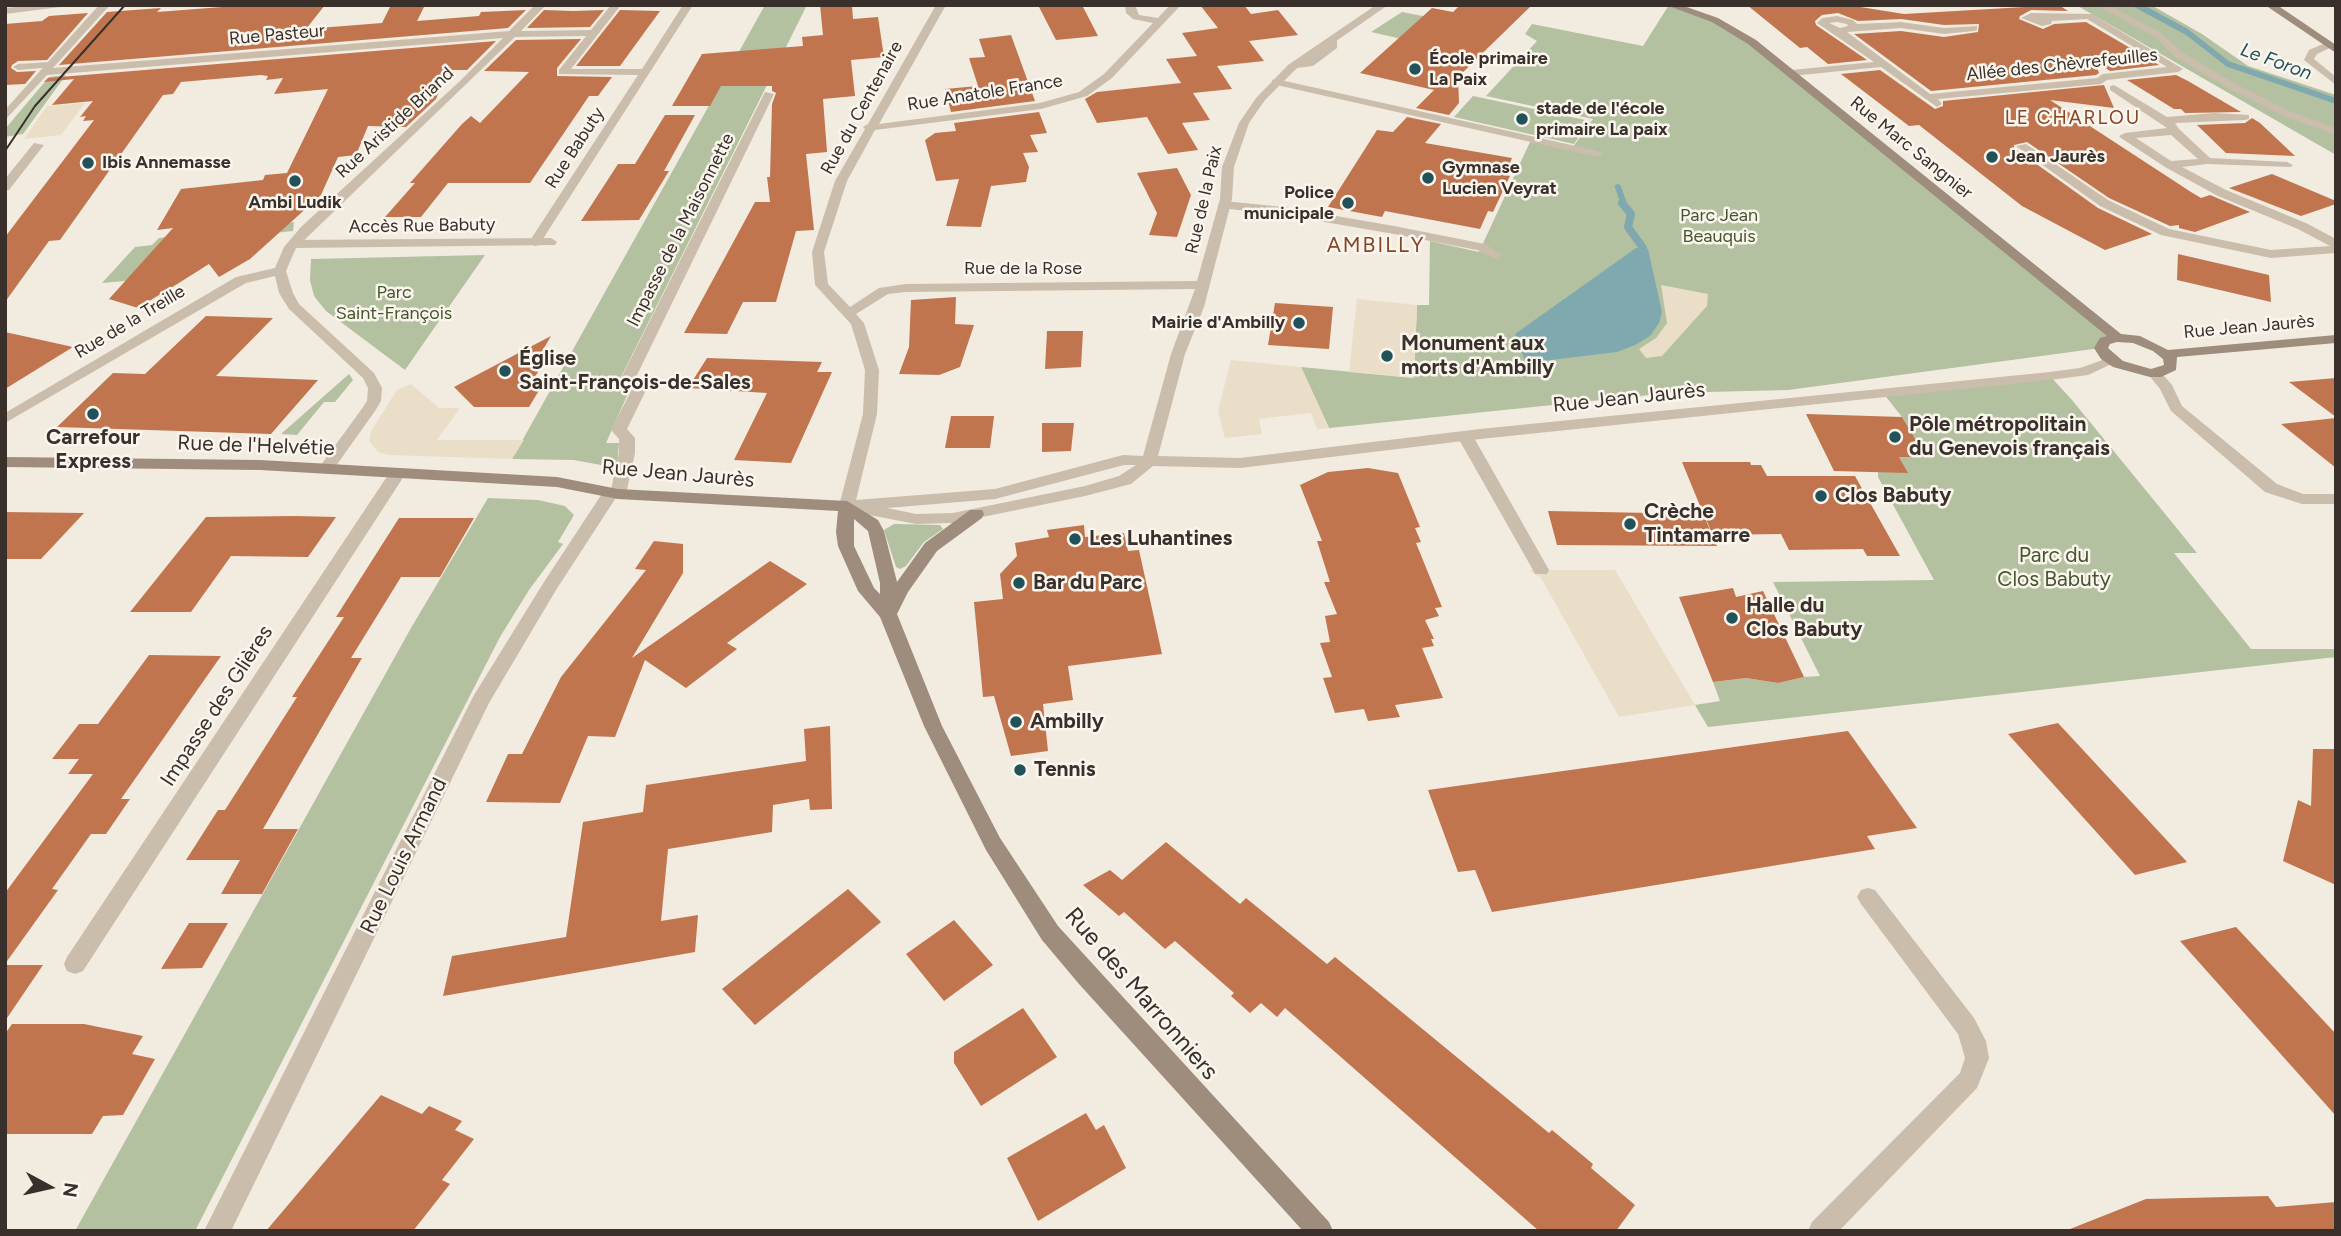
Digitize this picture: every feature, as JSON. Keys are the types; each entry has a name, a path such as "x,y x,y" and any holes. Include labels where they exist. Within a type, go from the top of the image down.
{"street":[{"path":"5,11 71,5"},
{"name":"Rue Aristide Briand","path":"280,271 293,244 541,5"},
{"name":"Rue Babuty","path":"616,5 564,72 645,72"},
{"name":"Rue Babuty","path":"535,242 688,5"},
{"name":"Rue du Centenaire","path":"847,506 870,414 873,386 867,350 857,323 822,285 818,253 839,186 869,127 941,5"},
{"path":"1130,5 1131,13 1136,16 1161,22"},
{"name":"Rue Anatole France","path":"869,127 888,127 916,121 1041,106 1080,95 1099,84 1176,5"},
{"name":"Rue de la Paix","path":"1149,461 1178,354 1195,315 1224,205 1226,177 1239,135 1256,104 1292,67 1383,5"},
{"name":"Rue Marc Sangnier","path":"1671,5 1715,20 1739,33 2117,338"},
{"path":"2101,5 2155,32 2178,54 2230,85 2285,113 2336,132"},
{"path":"2270,5 2333,48"},
{"path":"5,117 104,6 116,6"},
{"name":"Allée des Chèvrefeuilles","path":"1927,97 2178,70 2091,17 2044,18"},
{"path":"1855,27 1841,19 1823,22 1826,27 1839,31 1939,106"},
{"path":"1839,31 1855,27 1901,25 1940,30 1974,28"},
{"path":"513,34 594,33"},
{"name":"Rue Pasteur","path":"18,67 47,68 513,34"},
{"path":"2313,52 2333,48"},
{"path":"2313,52 2336,68"},
{"path":"2313,52 2309,60 2336,82"},
{"path":"1791,73 1883,64"},
{"path":"1276,82 1598,155"},
{"path":"2114,88 2171,126 2207,161"},
{"name":"Impasse de la Maisonnette","path":"615,494 627,453 627,438 619,430 640,386 629,376 769,94"},
{"path":"2245,117 2214,116 2125,136 2169,165 2222,193 2302,226 2336,244"},
{"path":"5,187 38,145"},
{"path":"2022,146 2104,203 2162,231 2271,254 2336,250"},
{"path":"2169,165 2207,161 2287,165"},
{"path":"5,169 20,168"},
{"path":"1224,205 1284,211 1382,228 1481,247 1496,255"},
{"name":"Accès Rue Babuty","path":"293,244 551,242"},
{"path":"280,271 286,293 294,306 369,376 375,388 374,401 368,411 326,469"},
{"name":"Rue de la Treille","path":"5,419 241,280 280,271"},
{"name":"Rue de la Rose","path":"849,313 884,291 906,288 1203,285"},
{"path":"2117,338 2143,341 2166,354 2171,361 2171,367 2154,373 2129,369 2111,360 2103,352 2102,345 2108,339 2117,338"},
{"name":"Rue Jean Jaurès","path":"2166,354 2336,338"},
{"name":"Rue Jean Jaurès","path":"505,479 566,483 615,494 847,506 995,494 1071,477 1116,461 1240,463 1465,436 2050,376 2083,372 2111,360"},
{"path":"2154,373 2167,388 2176,408 2271,488 2302,499 2336,499"},
{"path":"1465,436 1541,570"},
{"name":"Rue Jean Jaurès","path":"847,506 916,519 976,514 1125,480 1136,474 1149,461"},
{"name":"Rue de l'Helvétie","path":"5,462 216,464 505,479"},
{"name":"Impasse des Glières","path":"75,964 398,473"},
{"name":"Rue Louis Armand","path":"217,1231 481,700 543,596 615,494"},
{"name":"Rue des Marronniers","path":"847,506 844,537 846,546 866,591 888,614 933,726 993,844 1050,933 1128,1023 1320,1231"},
{"name":"Rue des Marronniers","path":"847,506 872,524 876,531 889,583 888,614"},
{"path":"888,614 901,589 931,547 976,514"},
{"path":"1821,1231 1969,1080 1977,1058 1974,1041 1966,1026 1868,897"}],"green space":[{"path":"765,5 807,5 619,381 630,389 606,443 619,443 617,468 574,460 512,459"},
{"name":"Parc Jean Beauquis","path":"1669,5 1731,28 2117,338 2101,348 1788,390 1669,393 1329,428 1301,367 1414,378 1417,305 1429,305 1430,241 1479,252 1530,142 1573,147 1593,119 1486,96 1537,41 1525,34 1532,24 1643,46"},
{"path":"2076,5 2151,5 2202,34 2248,66 2336,95 2336,155"},
{"path":"1402,12 1433,18 1437,47 1371,32"},
{"path":"66,75 23,134 5,137 5,129 49,77"},
{"name":"stade de l'école primaire La paix","path":"1473,96 1590,121 1574,144 1454,117"},
{"path":"294,222 293,231 169,244 208,258 204,267 173,287 125,281 102,283 135,247 152,245 159,238"},
{"name":"Parc Saint-François","path":"485,255 405,370 326,311 314,296 310,280 311,259"},
{"path":"349,374 353,380 335,402 324,402 297,435 281,434"},
{"name":"Parc du Clos Babuty","path":"2050,376 2197,553 2174,553 2251,649 2335,649 2336,657 1708,727 1695,705 1720,701 1713,682 1746,678 1778,683 1820,676 1773,582 1934,580 1878,477 1878,472 1907,472 1899,457 1925,457 1902,417 1883,393"},
{"path":"488,498 538,500 565,506 574,515 558,542 563,544 529,590 500,637 195,1231 75,1231 411,628"},
{"path":"894,524 940,525 943,529 924,542 906,566 900,569 896,567 884,530"}],"shaded area":[{"path":"85,103 61,135 24,139 47,106"},
{"path":"1661,285 1708,294 1707,306 1662,356 1646,358 1639,349 1656,338 1667,323"},
{"path":"1357,299 1417,305 1414,378 1349,372"},
{"path":"1231,360 1301,367 1329,428 1317,429 1311,413 1259,419 1262,434 1225,438 1218,411"},
{"path":"411,384 439,408 460,408 437,440 524,440 512,459 390,455 378,452 369,441 371,431 397,390"},
{"path":"1529,570 1615,570 1695,705 1619,717 1541,578"}],"water":[{"path":"1636,248 1648,249 1662,312 1659,323 1650,336 1617,352 1526,363 1515,334"}],"building":[{"path":"248,5 325,5 306,29 382,23 391,5 425,5 417,21 479,16 481,12 526,10 508,28 59,65 107,12 161,8 157,12"},
{"path":"820,5 852,5 853,19 878,17 884,57 851,60 855,96 823,99 827,152 806,154 814,230 796,231 776,302 743,302 727,334 684,333 755,202 770,202 767,177 770,177 772,104 776,93 772,91 772,86 721,86 710,106 672,106 702,54 803,46 802,37 823,35"},
{"path":"1038,5 1082,5 1098,36 1056,40"},
{"path":"1200,5 1244,5 1251,14 1278,10 1298,35 1249,41 1264,61 1217,66 1232,89 1193,93 1210,120 1182,123 1198,150 1168,154 1147,117 1097,123 1085,99 1097,92 1181,83 1166,59 1197,56 1182,33 1218,28"},
{"path":"1532,5 1458,77 1459,103 1449,115 1416,108 1434,90 1360,73 1432,8 1453,12 1459,6"},
{"path":"1747,5 1848,5 1904,14 2059,5 2068,11 2031,10 2019,19 2043,29 2054,24 2086,22 2159,65 2110,71 2094,60 2099,73 2096,75 1931,91 1854,34 1901,31 1944,37 1978,32 1979,24 1944,25 1901,19 1858,21 1838,13 1822,15 1815,21 1816,25 1867,60 1828,64 1807,47 1800,48"},
{"path":"544,10 604,10 590,27 527,28"},
{"path":"620,10 660,11 620,66 576,66"},
{"path":"88,13 47,60 18,61 12,65 11,68 17,72 36,71 25,84 5,85 5,24 42,21 49,16"},
{"path":"1011,35 1035,101 951,112 945,89 978,86 969,58 985,57 979,39"},
{"path":"581,39 557,68 557,76 612,77 598,96 589,96 530,183 448,183 421,217 385,217 415,183 410,183 462,124 471,116 480,123 529,72 484,71 516,40"},
{"path":"496,41 467,70 448,70 436,99 406,127 368,126 356,155 338,157 321,195 250,259 219,277 209,264 138,308 109,299 173,228 157,230 181,189 263,180 265,175 287,173 328,89 274,94 283,78 266,80 268,76 261,75 181,82 173,94 163,95 60,240 49,241 5,302 5,237 94,120 83,121 86,116 80,117 93,101 52,105 74,79 44,82 48,78"},
{"path":"1880,70 1935,109 1943,106 1943,101 2104,85 2114,108 2050,100 2201,198 2210,195 2250,212 2195,232 2179,228 2179,225 2170,226 2109,198 2027,142 2014,145 2014,148 2098,208 2152,234 2105,250 2022,206 1919,125 1909,126 1841,74"},
{"path":"2176,75 2241,112 2185,113 2127,80"},
{"path":"1039,112 1047,133 1030,135 1038,152 1023,153 1029,167 1026,182 991,186 981,227 946,226 959,179 936,181 925,140 935,133 956,131 954,123"},
{"path":"665,115 695,115 664,171 669,171 639,220 581,221 618,164 635,164"},
{"name":"Gymnase Lucien Veyrat","path":"1407,117 1441,124 1425,143 1512,158 1505,175 1510,176 1493,212 1488,211 1480,229 1385,211 1382,217 1328,207 1377,130 1393,132"},
{"path":"2252,118 2295,156 2226,153 2197,125 2245,123"},
{"path":"1177,168 1191,195 1177,237 1149,235 1157,213 1137,173"},
{"path":"2272,174 2336,201 2336,204 2301,216 2229,188"},
{"path":"2178,254 2269,275 2271,302 2177,280"},
{"path":"956,297 955,324 974,325 960,367 939,375 899,374 909,347 911,300"},
{"name":"Mairie d'Ambilly","path":"1275,303 1333,307 1329,349 1268,345"},
{"path":"206,316 273,318 216,376 318,380 271,434 57,427 113,373 145,374"},
{"path":"1047,331 1083,331 1081,367 1045,369"},
{"path":"5,332 73,347 5,389"},
{"path":"551,336 537,360 545,360 532,382 544,382 529,407 474,407 454,387"},
{"path":"707,358 822,362 817,372 832,372 791,463 734,460 767,393 688,388"},
{"path":"2336,378 2336,417 2289,382"},
{"path":"1806,414 1902,417 1926,457 1899,457 1908,473 1834,471"},
{"path":"951,416 994,416 990,448 945,448"},
{"path":"2336,418 2336,468 2281,424"},
{"path":"1042,423 1074,423 1071,451 1042,452"},
{"path":"1682,462 1750,462 1751,465 1761,465 1767,476 1855,476 1900,556 1867,556 1863,549 1789,550 1781,534 1712,535"},
{"path":"1368,468 1398,473 1420,527 1415,528 1421,542 1416,543 1442,607 1435,608 1439,616 1425,620 1434,639 1431,639 1434,646 1422,648 1443,698 1395,705 1400,717 1368,721 1364,709 1335,713 1323,678 1332,677 1320,643 1330,642 1325,616 1337,614 1324,582 1330,582 1317,541 1322,541 1300,485 1328,472"},
{"name":"Crèche Tintamarre","path":"1548,511 1704,514 1717,546 1557,545"},
{"path":"5,512 84,513 41,559 5,559"},
{"path":"206,517 336,517 308,557 231,556 191,612 130,612"},
{"path":"399,518 474,518 440,577 401,577 351,658 362,658 263,829 298,829 262,894 221,894 240,860 186,860 218,810 225,810 297,697 292,697 344,617 336,617"},
{"path":"1084,525 1085,537 1124,533 1128,551 1139,550 1162,654 1068,666 1073,700 1043,704 1048,751 1011,756 994,696 983,697 974,602 1003,599 1000,574 1017,556 1015,543 1049,537 1047,530"},
{"path":"654,541 683,544 683,573 632,658 770,561 807,584 727,643 737,649 686,688 645,660 615,737 588,736 560,803 486,802 508,754 522,754 561,677 646,570 635,569"},
{"name":"Halle du Clos Babuty","path":"1733,588 1736,597 1763,591 1804,677 1778,683 1746,678 1713,682 1679,597"},
{"path":"149,655 221,656 121,799 130,799 106,834 91,834 52,889 58,890 5,964 5,893 93,774 68,774 79,759 52,759 79,724 98,724"},
{"path":"2058,723 2187,862 2135,875 2008,734"},
{"path":"830,726 832,809 810,810 809,799 773,805 772,832 668,849 661,921 698,915 695,952 443,996 452,956 566,937 583,822 643,812 646,785 806,761 804,729"},
{"path":"1848,731 1917,828 1867,836 1875,849 1492,912 1475,870 1458,872 1428,790"},
{"path":"2313,749 2336,749 2336,885 2283,861 2298,800 2311,806"},
{"path":"1166,842 1240,904 1246,898 1327,964 1335,957 1549,1133 1552,1130 1593,1164 1591,1168 1635,1205 1616,1231 1539,1231 1285,1008 1277,1017 1261,1003 1250,1013 1231,996 1234,993 1175,941 1165,949 1124,912 1119,916 1083,885 1110,870 1122,880"},
{"path":"848,889 881,922 755,1025 722,989"},
{"path":"954,920 993,965 944,1001 906,954"},
{"path":"189,923 228,923 202,968 161,969"},
{"path":"2236,927 2336,1034 2336,1116 2180,941"},
{"path":"5,965 43,965 5,1021"},
{"path":"1023,1008 1057,1057 981,1106 954,1063 954,1052"},
{"path":"12,1024 84,1024 143,1036 132,1054 155,1059 123,1115 103,1116 92,1134 5,1134 5,1034"},
{"path":"381,1095 422,1114 429,1106 462,1121 455,1130 474,1139 442,1180 450,1184 413,1231 266,1231"},
{"path":"1086,1113 1096,1130 1104,1125 1126,1168 1038,1221 1007,1158"},
{"path":"2268,1196 2276,1207 2336,1202 2336,1231 2070,1229 2146,1199"}],"waterway":[{"name":"Le Foron","path":"2137,5 2187,32 2228,64 2336,101"},
{"path":"1618,187 1624,204"},
{"path":"1622,203 1631,214 1628,227 1643,248 1642,262"}],"tram line":[{"path":"5,151 35,106 125,5"}],"place":[{"name":"École primaire La Paix","path":"1415,69"},
{"name":"stade de l'école primaire La paix","path":"1522,119"},
{"name":"Jean Jaurès","path":"1992,157"},
{"name":"Ibis Annemasse","path":"88,163"},
{"name":"Gymnase Lucien Veyrat","path":"1428,178"},
{"name":"Ambi Ludik","path":"295,181"},
{"name":"Police municipale","path":"1348,203"},
{"name":"Mairie d'Ambilly","path":"1299,323"},
{"name":"Monument aux morts d'Ambilly","path":"1387,356"},
{"name":"Église Saint-François-de-Sales","path":"505,371"},
{"name":"Carrefour Express","path":"93,414"},
{"name":"Pôle métropolitain du Genevois français","path":"1895,437"},
{"name":"Clos Babuty","path":"1821,496"},
{"name":"Crèche Tintamarre","path":"1630,524"},
{"name":"Les Luhantines","path":"1075,539"},
{"name":"Bar du Parc","path":"1019,583"},
{"name":"Halle du Clos Babuty","path":"1732,618"},
{"name":"Ambilly","path":"1016,722"},
{"name":"Tennis","path":"1020,770"}],"district":[{"name":"LE CHARLOU","path":"2073,118"},
{"name":"AMBILLY","path":"1376,246"}]}
